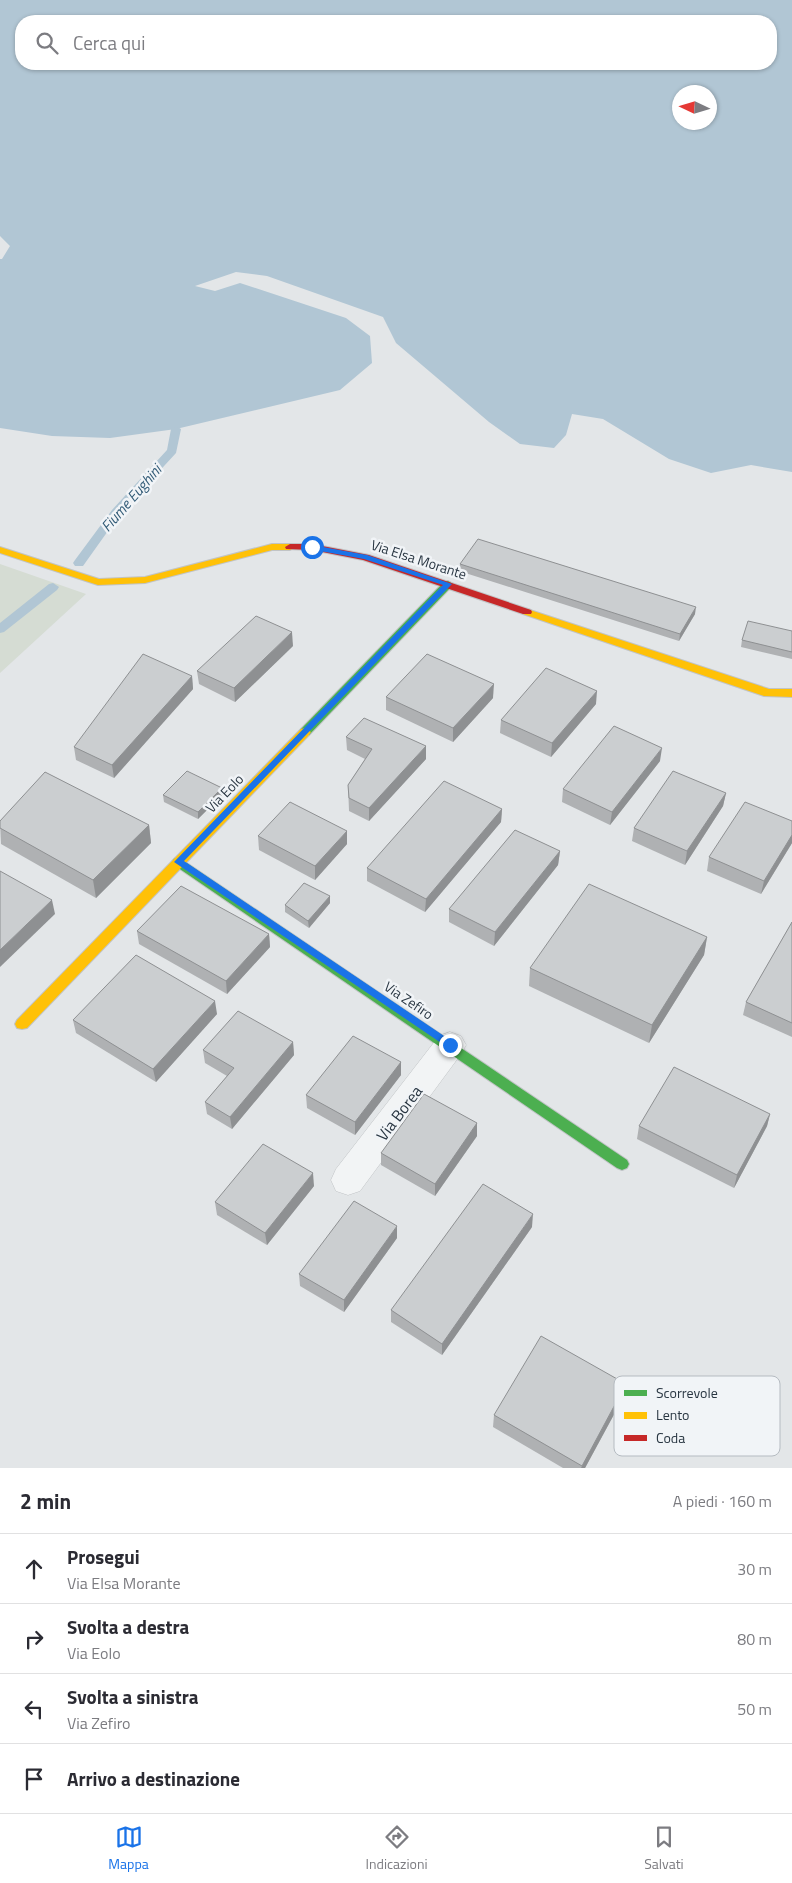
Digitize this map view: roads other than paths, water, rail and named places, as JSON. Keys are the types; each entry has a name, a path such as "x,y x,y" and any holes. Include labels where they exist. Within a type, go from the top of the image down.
{"street":[{"name":"Via Elsa Morante","path":"0,550 98,582 145,580 272,547 312,547 365,557 760,690 792,693"},
{"name":"Via Eolo","path":"22,1024 448,584"},
{"name":"Via Zefiro","path":"178,862 450,1045 622,1164"},
{"name":"Via Borea","path":"348,1180 450,1045"}],"water":[{"path":"0,0 792,0 792,472 751,465 711,473 669,459 603,419 572,414 566,435 554,448 520,444 489,422 396,343 383,317 267,276 236,272 195,286 215,291 240,283 346,318 370,336 372,363 340,390 176,429 110,438 52,436 0,428 0,259 2,259 10,246 0,236"}],"waterway":[{"name":"Fiume Eughini","path":"79,563 116,512 172,451 176,429"},
{"name":"Fiume Eughini","path":"0,629 53,587"}]}
